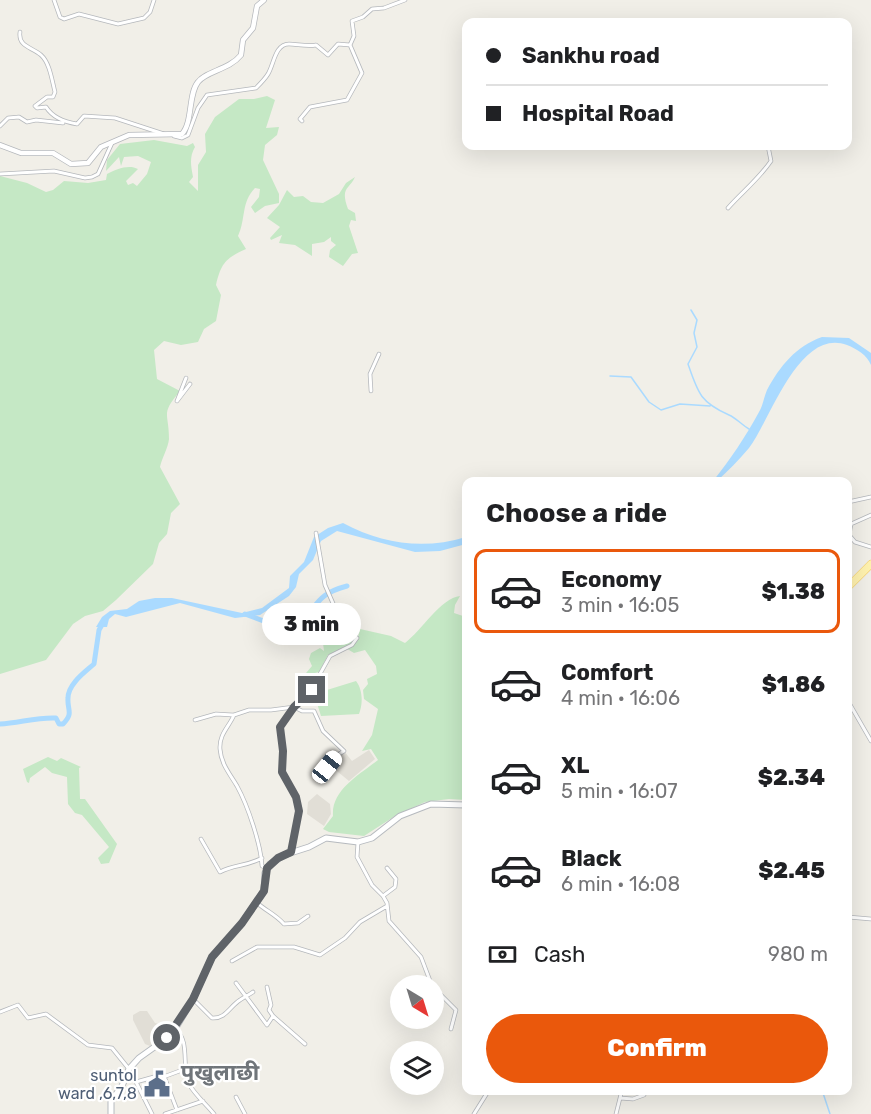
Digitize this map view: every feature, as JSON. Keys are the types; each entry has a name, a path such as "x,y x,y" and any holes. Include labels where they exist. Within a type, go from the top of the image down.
{"main road":[{"path":"852,583 871,564"},
{"path":"113,1114 111,1101 122,1086 128,1071 139,1058 167,1038 175,1029 193,999 212,957 235,932 265,889 267,868 278,858 326,838 358,842 372,838 392,821 421,807 440,804 462,805"}],"street":[{"path":"54,0 60,16 64,19 79,14 118,24 144,18 150,12 154,0"},
{"path":"174,136 182,134 187,128 194,90 198,82 204,76 220,71 237,61 241,55 243,40 252,28 258,6 264,0"},
{"path":"302,121 300,119 310,107 343,101 350,97 362,73 350,45 354,36 352,21 363,17 372,9 384,8 405,0"},
{"path":"20,32 19,38 22,44 42,56 55,92 53,97 47,97 35,106 46,107 50,113 65,123"},
{"path":"0,126 8,118 19,117 27,122 36,120 77,124 84,116 115,118 182,138 188,135 198,108 207,95 256,88 268,75 278,50 283,46 316,45 328,55 338,44 350,45"},
{"path":"0,145 21,153 53,153 71,164 88,163 101,147 129,135 166,134"},
{"path":"0,174 54,171 85,178 92,177 98,174 113,142"},
{"path":"728,208 742,191 760,176 771,161 769,150"},
{"path":"371,391 370,374 379,354"},
{"path":"186,378 177,401 190,384"},
{"path":"852,501 871,497"},
{"path":"852,524 871,515"},
{"path":"291,852 299,811 296,797 282,772 283,751 279,729 294,707 312,690 330,656 348,647 357,639 356,635 342,624 327,590 316,533"},
{"path":"852,538 855,542 871,547"},
{"path":"195,720 216,714 234,715 249,710 294,707 302,711 314,711 323,730 344,751 336,756 318,778"},
{"path":"852,708 871,741"},
{"path":"234,715 231,724 224,730 220,747 225,767 237,786 250,815 262,858 262,866 267,868"},
{"path":"201,838 220,872 229,867 246,867 262,858"},
{"path":"358,842 357,857 372,885 383,896 389,921 421,957 428,975"},
{"path":"383,896 395,887 396,879 387,868"},
{"path":"256,902 264,910 275,914 283,924 298,923 308,916"},
{"path":"232,961 256,947 294,947 320,955 345,938 360,922 387,906"},
{"path":"852,917 871,919"},
{"path":"236,982 267,1025 273,1016"},
{"path":"267,987 271,1005 269,1010 305,1044"},
{"path":"193,999 214,1019 225,1014 238,1001 253,992"},
{"path":"444,998 456,1010 451,1029"},
{"path":"0,1012 18,1005 28,1018 46,1014 88,1045 112,1048 136,1082 152,1114"},
{"path":"175,1029 184,1044 185,1069 190,1085 214,1114"},
{"path":"136,1082 185,1069"},
{"path":"164,1076 177,1110"},
{"path":"476,1114 486,1095"},
{"path":"616,1114 621,1095"},
{"path":"620,1098 633,1100 644,1095"},
{"path":"236,1097 245,1114"},
{"path":"165,1114 203,1101"}],"shaded area":[{"path":"369,750 375,759 349,781 332,767 344,751 352,761"},
{"path":"317,794 330,804 331,814 324,826 307,814 308,802"},
{"path":"140,1011 147,1011 155,1023 170,1027 170,1030 150,1046 145,1044 133,1020 133,1015"}],"green space":[{"path":"267,96 275,100 266,128 279,127 277,135 265,145 263,160 279,194 279,203 265,206 255,213 251,207 259,197 260,189 255,188 251,193 238,236 246,249 225,262 220,271 216,285 221,295 216,321 204,329 198,342 181,345 164,341 154,350 157,379 180,391 168,410 169,439 160,467 180,504 171,513 167,534 159,543 153,564 103,611 85,616 73,624 46,660 0,674 0,176 27,183 46,192 53,190 64,181 88,183 106,180 107,174 131,167 138,169 126,181 128,185 133,183 137,186 147,174 151,162 138,156 124,157 121,166 119,157 106,171 107,160 120,144 154,140 187,146 193,143 195,147 191,165 193,177 189,182 198,191 198,165 206,152 205,134 215,117 239,99"},
{"path":"355,177 346,190 345,197 348,209 355,213 356,221 351,220 349,226 358,253 352,254 343,266 329,257 330,250 336,245 331,241 331,237 324,242 312,244 312,256 295,245 279,243 282,235 271,240 270,238 280,227 267,218 279,205 287,190 294,197 303,196 311,202 323,203 339,194 346,183"},
{"path":"460,596 454,613 462,616 462,800 425,802 395,816 364,836 329,832 323,829 333,816 341,791 378,760 371,749 362,751 372,735 378,709 364,699 363,690 368,684 367,679 377,674 376,666 365,650 354,653 344,647 328,655 319,672 298,677 312,666 309,659 311,653 320,648 324,651 323,643 357,641 360,629 391,636 405,643 438,609 453,598"},
{"path":"356,681 362,697 359,714 321,716 314,694"},
{"path":"48,757 57,761 61,758 81,767 79,768 80,799 85,799 117,844 109,863 101,864 98,858 109,847 82,815 75,813 68,804 67,777 52,773 45,767 30,778 29,783 27,782 23,769"}],"water":[{"path":"822,337 849,338 871,353 871,365 861,353 847,345 830,343 814,350 800,363 788,380 749,448 721,477 716,477 749,430 777,373 797,351"},
{"path":"343,523 373,536 403,543 435,543 462,538 462,545 440,551 415,552 337,531 321,541 313,560 299,574 296,587 289,596 260,615 235,618 180,603 126,617 115,614 109,619 107,627 96,627 102,617 110,611 127,609 139,601 155,598 172,598 242,613 262,608 289,588 290,576 304,562 314,537 328,528"}],"waterway":[{"path":"691,310 697,320 694,333 697,347 688,364 701,396 712,406 732,416 749,429"},
{"path":"610,376 631,377 649,402 661,410 680,404 710,406"},
{"path":"245,614 274,625 296,626 322,598 347,586"},
{"path":"0,724 49,718 56,718 59,724 63,724 69,714 68,698 71,688 94,664 99,630 103,623"},
{"path":"824,1095 830,1114"}],"place":[{"name":"suntol ward ,6,7,8","path":"157,1084"}],"district":[{"name":"पुखुलाछी","path":"220,1072"}],"route":[{"path":"167,1038 193,999 208,963 235,932 264,891 267,868 278,858 291,852 299,811 296,797 282,772 283,751 280,727 294,707 312,690"}]}
